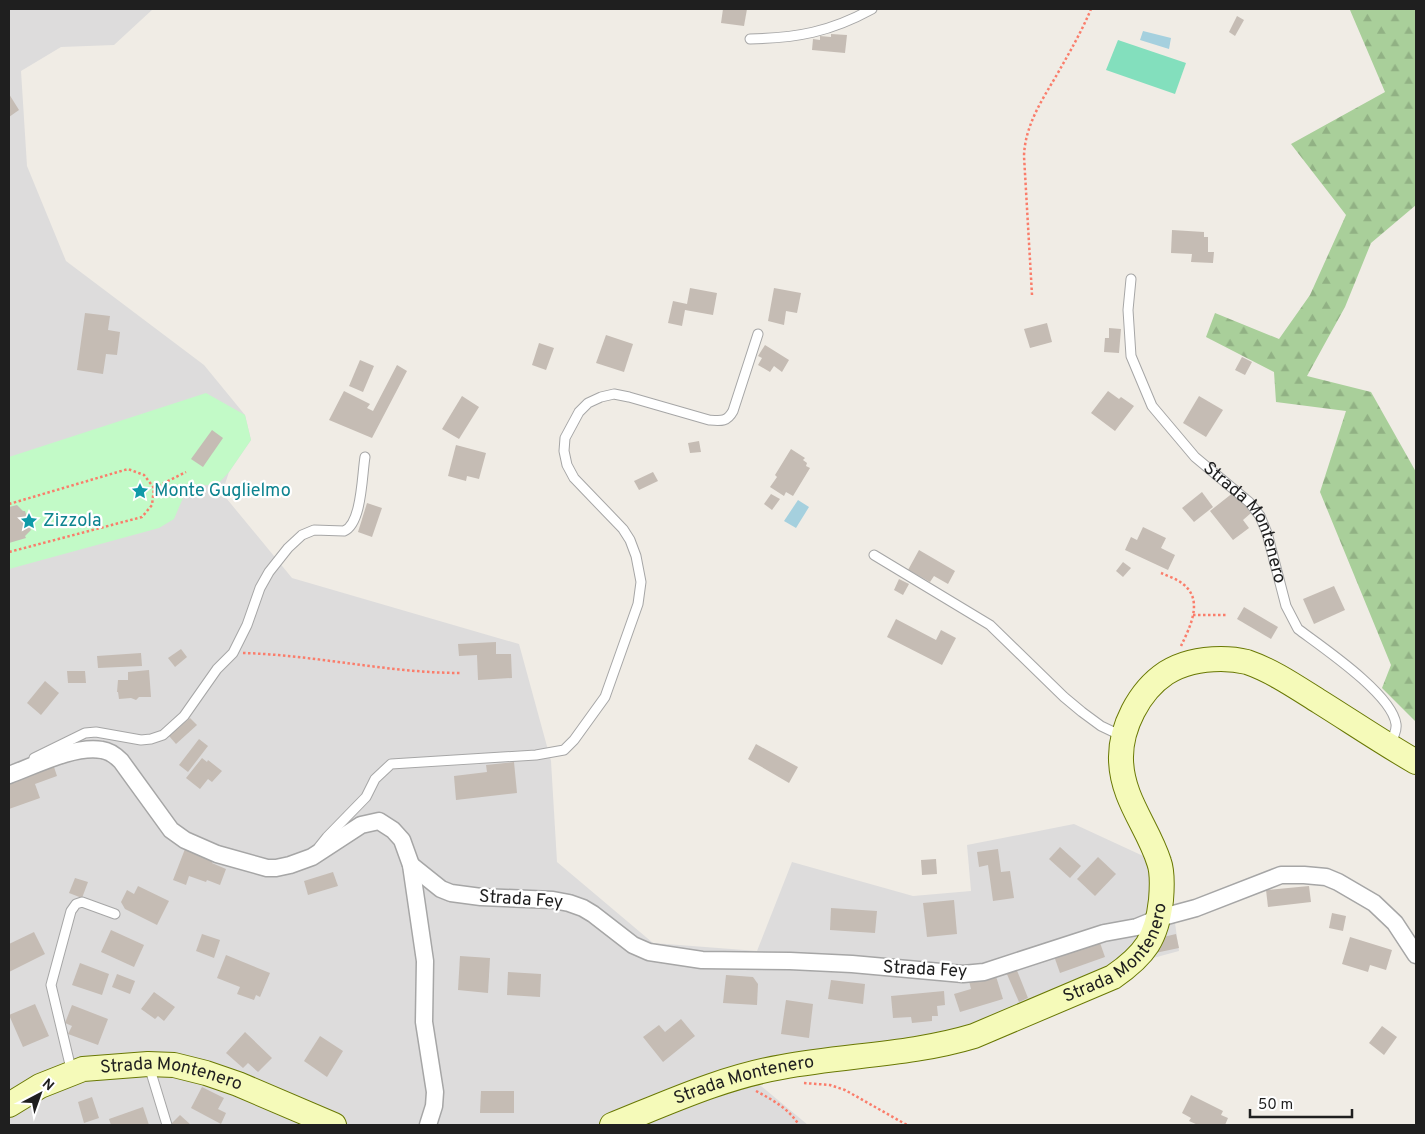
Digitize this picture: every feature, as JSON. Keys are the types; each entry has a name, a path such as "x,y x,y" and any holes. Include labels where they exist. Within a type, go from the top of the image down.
{"main road":[{"name":"Strada Montenero","path":"612,1125 733,1078 782,1067 918,1050 974,1036 1113,977 1133,963 1145,949 1159,918 1162,890 1160,864 1127,796 1120,759 1123,736 1130,716 1141,698 1166,673 1181,666 1197,661 1218,659 1244,661 1285,680 1416,762"},
{"name":"Strada Montenero","path":"9,1105 40,1086 87,1068 148,1064 174,1065 238,1084 334,1125"}],"street":[{"name":"Strada Fey","path":"10,774 66,753 102,750 112,754 121,762 171,830 185,840 217,854 267,868 290,865 312,857 361,824 379,821 393,830 402,840 411,864 424,960 424,1022 435,1092 434,1106 428,1125"},
{"name":"Strada Fey","path":"411,864 441,889 451,893 481,897 553,900 569,903 594,914 633,945 649,952 702,960 826,963 963,974 984,972 1104,933 1137,927 1159,918 1196,908 1281,875 1326,877 1338,882 1386,912 1416,955"}],"lane":[{"path":"750,39 777,39 810,34 832,28 872,9"},
{"name":"Strada Montenero","path":"1131,280 1128,310 1131,356 1152,406 1195,457 1244,497 1260,516 1267,533 1286,606 1291,618 1298,629 1366,682 1378,694 1393,714 1396,724 1395,733 1389,746"},
{"path":"312,857 327,837 366,797 375,779 391,764 536,755 564,750 574,740 605,697 638,604 640,582 636,556 630,540 623,529 574,478 564,451 567,432 579,412 588,403 614,394 709,420 721,421 728,419 733,411 758,334"},
{"path":"10,774 20,765 85,733 96,732 141,740 163,735 184,716 217,669 233,653 247,625 260,588 269,572 288,548 302,536 314,530 344,530 348,529 353,523 358,505 364,457"},
{"path":"874,555 979,617 990,625 1082,712 1100,726 1123,736"},
{"path":"72,1074 51,985 70,911 76,904 82,902 115,914"},
{"path":"148,1064 167,1125"}],"path":[{"path":"1032,295 1024,144 1032,117 1081,32 1091,9"},
{"path":"9,504 128,469 144,475 154,488 152,505 142,517 9,552"},
{"path":"154,488 186,472"},
{"path":"1161,573 1182,583 1190,592 1194,603 1189,629 1166,673"},
{"path":"1193,615 1228,615"},
{"path":"233,653 288,656 429,673 461,673"},
{"path":"733,1078 771,1098 787,1110 799,1125"},
{"path":"800,1083 830,1085 845,1090 907,1125"}],"shaded area":[{"path":"9,9 153,9 114,45 61,47 21,71 27,166 66,261 204,365 245,415 251,440 229,472 222,493 292,578 519,644 551,761 557,862 653,943 757,951 792,862 913,896 971,891 967,845 1074,824 1167,867 1179,951 1142,961 959,1049 755,1081 808,1125 9,1125"}],"green space":[{"path":"1416,9 1416,205 1371,243 1345,307 1307,376 1371,392 1416,472 1416,722 1382,688 1391,665 1320,492 1346,411 1276,402 1274,372 1206,337 1215,313 1279,339 1310,295 1346,215 1291,144 1385,92 1350,10"},
{"path":"1118,40 1186,63 1175,94 1106,70"},
{"path":"206,393 245,415 251,440 229,472 217,485 195,485 186,491 174,519 159,528 9,569 9,457"}],"water":[{"path":"1143,31 1171,38 1169,49 1140,40"},
{"path":"798,500 809,507 796,528 784,521"}],"building":[{"path":"723,9 747,9 744,26 721,23"},
{"path":"1237,16 1244,20 1235,36 1229,32"},
{"path":"831,34 847,35 845,53 812,50 813,39 820,40 820,36 831,37"},
{"path":"9,94 19,110 9,117"},
{"path":"1172,230 1204,232 1204,237 1208,237 1208,252 1214,252 1213,263 1191,262 1192,254 1171,253"},
{"path":"690,288 717,293 713,315 685,310 682,326 668,323 673,301 687,304"},
{"path":"774,288 801,293 797,313 786,311 784,325 768,321"},
{"path":"85,313 110,316 108,330 120,332 117,355 106,354 103,374 77,370"},
{"path":"1047,323 1052,342 1030,348 1024,329"},
{"path":"1109,328 1121,329 1119,353 1104,352 1105,338 1109,338"},
{"path":"606,335 633,344 624,372 596,363"},
{"path":"539,343 554,348 546,370 532,365"},
{"path":"765,345 789,360 782,372 774,366 770,372 758,365 762,358 758,356"},
{"path":"1242,357 1252,362 1245,375 1235,370"},
{"path":"360,360 374,366 363,392 349,386"},
{"path":"397,365 407,371 372,438 329,420 344,391 370,404 367,408 373,411"},
{"path":"1108,391 1134,406 1115,431 1091,413"},
{"path":"462,396 479,407 459,439 442,429"},
{"path":"1199,396 1223,410 1206,437 1183,423"},
{"path":"212,430 223,438 203,467 191,459"},
{"path":"699,441 701,452 690,453 688,443"},
{"path":"456,445 486,453 479,479 467,476 466,481 448,476"},
{"path":"791,449 805,458 803,460 807,463 806,466 810,468 793,496 786,492 784,496 770,487"},
{"path":"653,472 658,481 639,490 634,481"},
{"path":"1202,492 1213,507 1194,522 1182,508"},
{"path":"1234,492 1251,513 1243,520 1249,528 1233,540 1210,511"},
{"path":"771,494 780,499 772,510 764,504"},
{"path":"367,503 382,508 372,537 358,532"},
{"path":"17,505 25,511 31,530 25,536 26,538 9,543 9,507"},
{"path":"1143,527 1166,538 1161,548 1175,555 1168,570 1125,550 1131,537 1137,540"},
{"path":"919,550 955,571 948,584 934,576 930,582 908,570"},
{"path":"1123,562 1131,568 1123,577 1116,571"},
{"path":"899,579 909,584 903,595 894,590"},
{"path":"1334,586 1345,610 1314,624 1303,599"},
{"path":"1244,607 1278,627 1271,639 1237,619"},
{"path":"896,619 936,640 941,630 956,638 942,665 887,637"},
{"path":"496,642 496,654 511,654 512,678 478,680 477,655 459,656 458,644"},
{"path":"181,649 187,657 175,667 168,658"},
{"path":"141,653 142,666 98,668 97,656"},
{"path":"149,670 151,697 139,697 136,700 131,698 119,699 117,692 118,680 128,680 128,672"},
{"path":"67,671 85,671 86,683 68,683"},
{"path":"45,681 59,693 41,715 27,703"},
{"path":"190,718 197,725 176,744 169,736"},
{"path":"199,739 208,746 188,772 179,765"},
{"path":"756,744 798,767 789,783 748,759"},
{"path":"202,758 207,762 208,760 222,771 212,782 208,779 200,789 186,778"},
{"path":"514,762 517,793 456,800 454,776 487,772 486,765"},
{"path":"53,764 57,776 35,784 40,798 9,809 9,779"},
{"path":"1060,847 1081,866 1070,878 1049,859"},
{"path":"185,849 213,860 212,863 226,869 220,885 189,876 186,885 173,880"},
{"path":"998,849 1001,872 1010,871 1014,898 993,901 988,865 979,867 977,852"},
{"path":"1098,857 1116,874 1095,896 1077,879"},
{"path":"936,859 937,874 922,875 921,860"},
{"path":"333,872 338,886 308,895 304,881"},
{"path":"75,878 88,882 82,898 69,893"},
{"path":"138,886 169,901 157,925 125,909 121,902 127,890 134,894"},
{"path":"1309,886 1311,902 1268,907 1266,890"},
{"path":"954,900 957,934 927,937 923,903"},
{"path":"831,908 877,911 875,933 830,930"},
{"path":"1332,913 1346,916 1343,931 1329,928"},
{"path":"111,930 144,945 134,967 101,952"},
{"path":"34,932 45,954 9,972 9,944"},
{"path":"202,934 220,940 214,958 196,951"},
{"path":"1176,934 1179,948 1155,953 1159,938"},
{"path":"1350,937 1392,950 1386,970 1370,965 1368,972 1342,964"},
{"path":"1099,940 1105,957 1060,973 1054,956"},
{"path":"226,955 270,973 260,997 256,995 254,1000 237,994 240,987 217,978"},
{"path":"460,956 490,958 488,993 458,990"},
{"path":"80,963 109,974 102,995 72,985"},
{"path":"1016,968 1028,998 1019,1002 1006,972"},
{"path":"508,972 541,974 540,997 507,995"},
{"path":"995,973 1003,999 960,1012 954,994 971,989 969,981"},
{"path":"117,974 135,981 130,994 112,987"},
{"path":"726,975 753,977 758,984 757,1005 723,1003"},
{"path":"831,980 865,984 863,1004 828,999"},
{"path":"944,991 945,1005 937,1006 938,1016 932,1016 932,1021 912,1023 911,1017 893,1018 891,996"},
{"path":"154,992 175,1007 164,1021 158,1016 155,1019 141,1009"},
{"path":"786,1000 813,1004 809,1038 781,1034"},
{"path":"35,1004 49,1036 23,1047 9,1015"},
{"path":"72,1005 108,1019 98,1045 68,1034 72,1026 65,1023"},
{"path":"681,1019 695,1036 663,1062 643,1037 659,1025 665,1032"},
{"path":"1382,1026 1397,1037 1384,1055 1369,1043"},
{"path":"245,1032 272,1058 258,1072 248,1063 243,1068 226,1053"},
{"path":"320,1036 343,1051 327,1077 304,1061"},
{"path":"202,1087 224,1098 218,1109 226,1113 221,1124 191,1108"},
{"path":"481,1091 514,1091 514,1113 480,1113"},
{"path":"1191,1095 1223,1111 1221,1115 1228,1118 1225,1125 1198,1125 1189,1121 1191,1118 1182,1113"},
{"path":"92,1097 99,1118 84,1123 78,1102"},
{"path":"143,1107 149,1125 111,1125 109,1119"},
{"path":"180,1115 191,1125 172,1125"}],"place":[{"name":"Monte Guglielmo","path":"140,491"},
{"name":"Zizzola","path":"29,521"}]}
